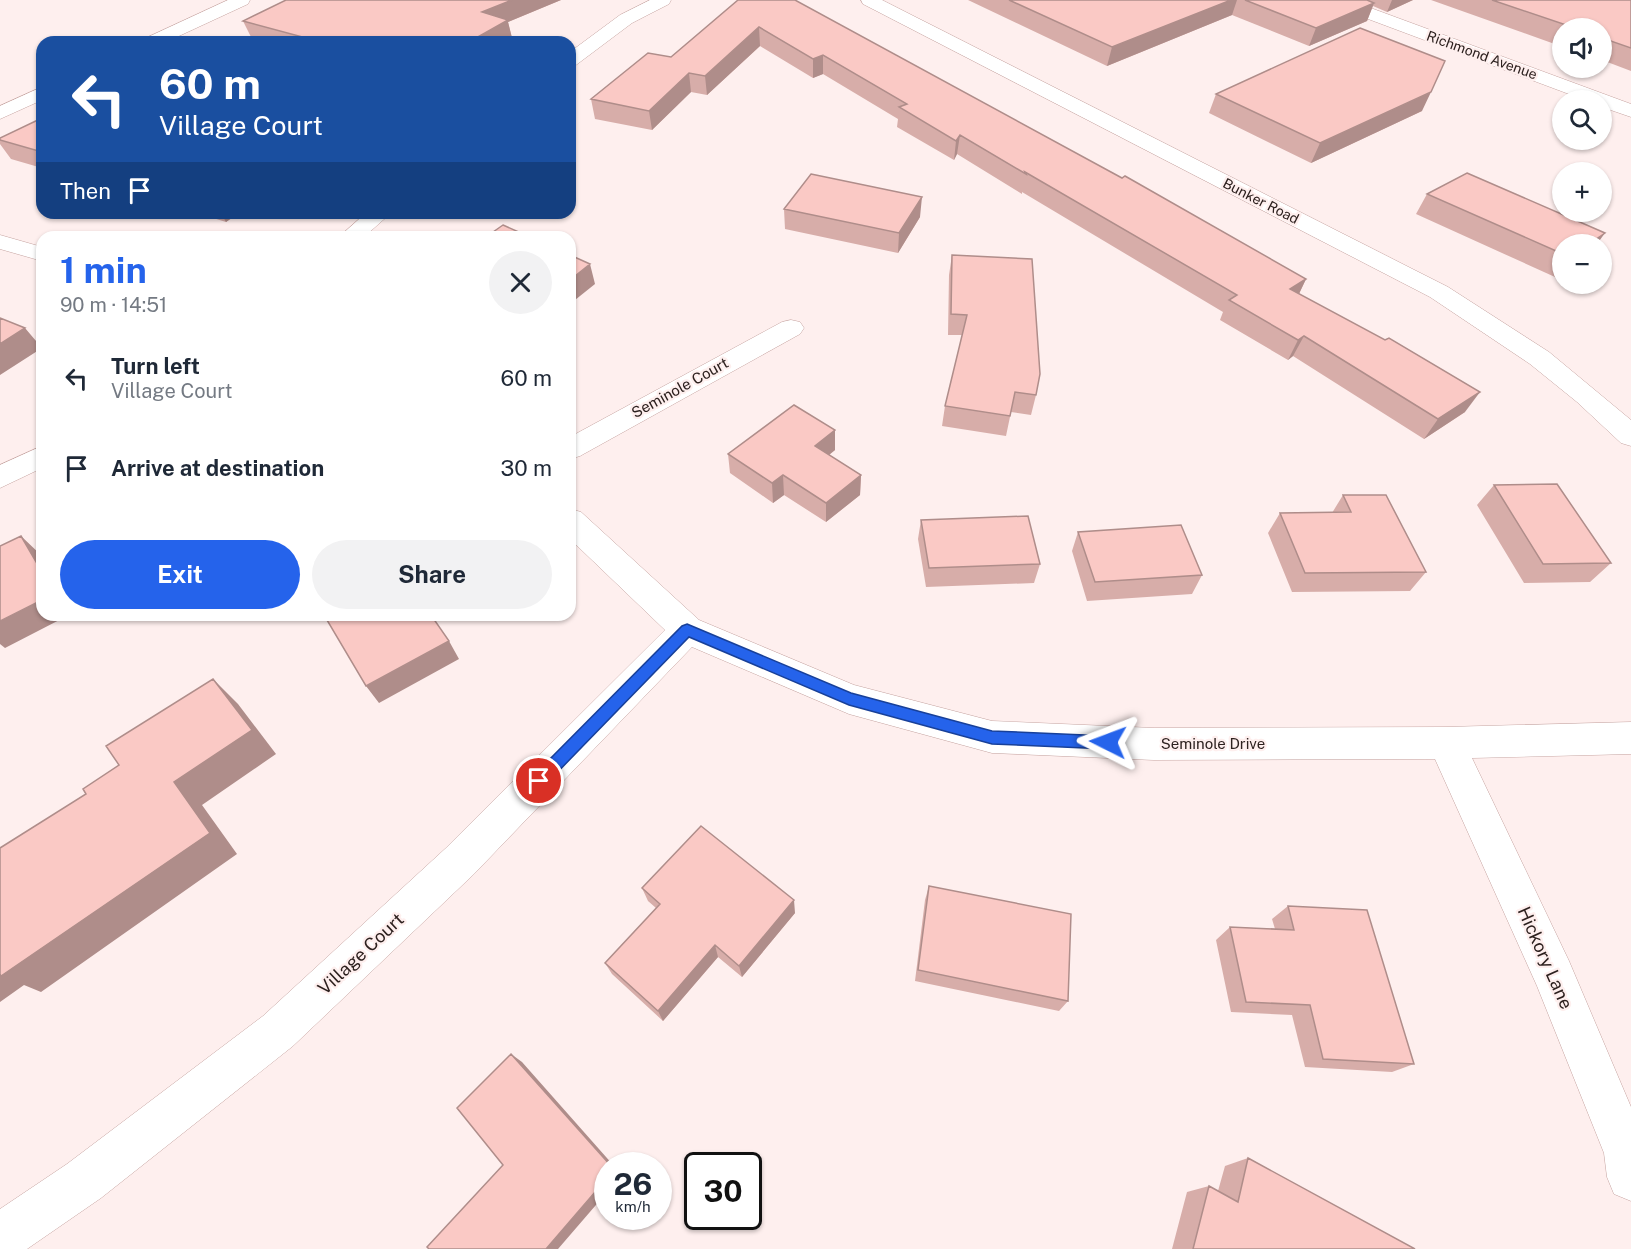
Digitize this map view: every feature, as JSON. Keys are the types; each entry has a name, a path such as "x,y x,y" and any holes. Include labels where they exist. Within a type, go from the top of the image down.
{"street":[{"path":"165,36 242,0"},
{"path":"576,57 627,19 663,0"},
{"name":"Bunker Road","path":"869,0 1448,297 1518,341 1561,373 1631,436"},
{"name":"Richmond Avenue","path":"1334,0 1631,111"},
{"path":"0,113 36,96"},
{"path":"358,231 374,219"},
{"path":"0,242 36,252"},
{"name":"Seminole Court","path":"576,445 791,328"},
{"path":"0,478 36,459"},
{"name":"Seminole Drive","path":"576,526 626,576 687,630 849,699 992,738 1154,744 1446,743 1631,738"},
{"name":"Village Court","path":"0,1238 84,1181 278,1031 460,861 687,630"},
{"name":"Hickory Lane","path":"1446,743 1554,976 1627,1153 1631,1177"}],"building":[{"path":"286,0 512,0 482,12 508,20 480,36 299,36 243,21"},
{"path":"738,0 795,0 1122,178 1125,176 1306,279 1290,289 1385,340 1389,338 1480,392 1438,419 1304,336 1298,340 1229,300 1237,295 1025,172 1026,174 960,135 956,141 899,107 907,104 823,55 813,59 759,27 705,76 689,73 649,111 591,99 648,53 671,57"},
{"path":"1009,0 1231,0 1112,47"},
{"path":"1245,0 1367,0 1374,3 1316,28"},
{"path":"1492,0 1631,0 1631,48 1612,41 1612,18 1552,18 1552,20"},
{"path":"1360,28 1445,61 1431,92 1320,143 1216,94"},
{"path":"36,121 36,150 0,140"},
{"path":"1467,173 1552,210 1552,222 1580,222 1605,233 1552,234 1552,249 1427,194"},
{"path":"811,174 922,197 899,233 784,209"},
{"path":"503,225 516,231 494,231"},
{"path":"952,255 1032,259 1040,374 1036,395 1015,392 1010,416 945,406 967,315 951,314"},
{"path":"576,258 590,264 576,275"},
{"path":"0,318 25,328 0,344"},
{"path":"794,405 835,430 815,446 861,475 826,503 783,475 772,483 728,454"},
{"path":"1557,484 1611,563 1543,564 1494,485"},
{"path":"1343,495 1386,495 1426,572 1305,573 1280,513 1351,512"},
{"path":"1028,516 1040,564 929,568 921,520"},
{"path":"1181,525 1202,575 1095,582 1078,532"},
{"path":"21,536 36,562 36,603 0,621 0,546"},
{"path":"328,621 435,621 449,641 366,686"},
{"path":"213,679 252,730 174,782 210,833 1,976 0,848 86,794 83,789 119,765 106,746"},
{"path":"701,826 794,900 739,966 715,945 658,1011 605,963 660,904 642,888"},
{"path":"929,886 1071,914 1068,1001 918,970"},
{"path":"1288,906 1367,910 1414,1064 1323,1059 1310,1005 1246,1002 1230,927 1294,930"},
{"path":"511,1054 598,1152 594,1152 594,1193 546,1249 429,1249 427,1247 503,1165 457,1108"},
{"path":"1248,1158 1415,1249 1193,1249 1209,1186 1238,1202"}],"route":[{"path":"539,781 687,630 849,699 992,738 1108,742"}]}
